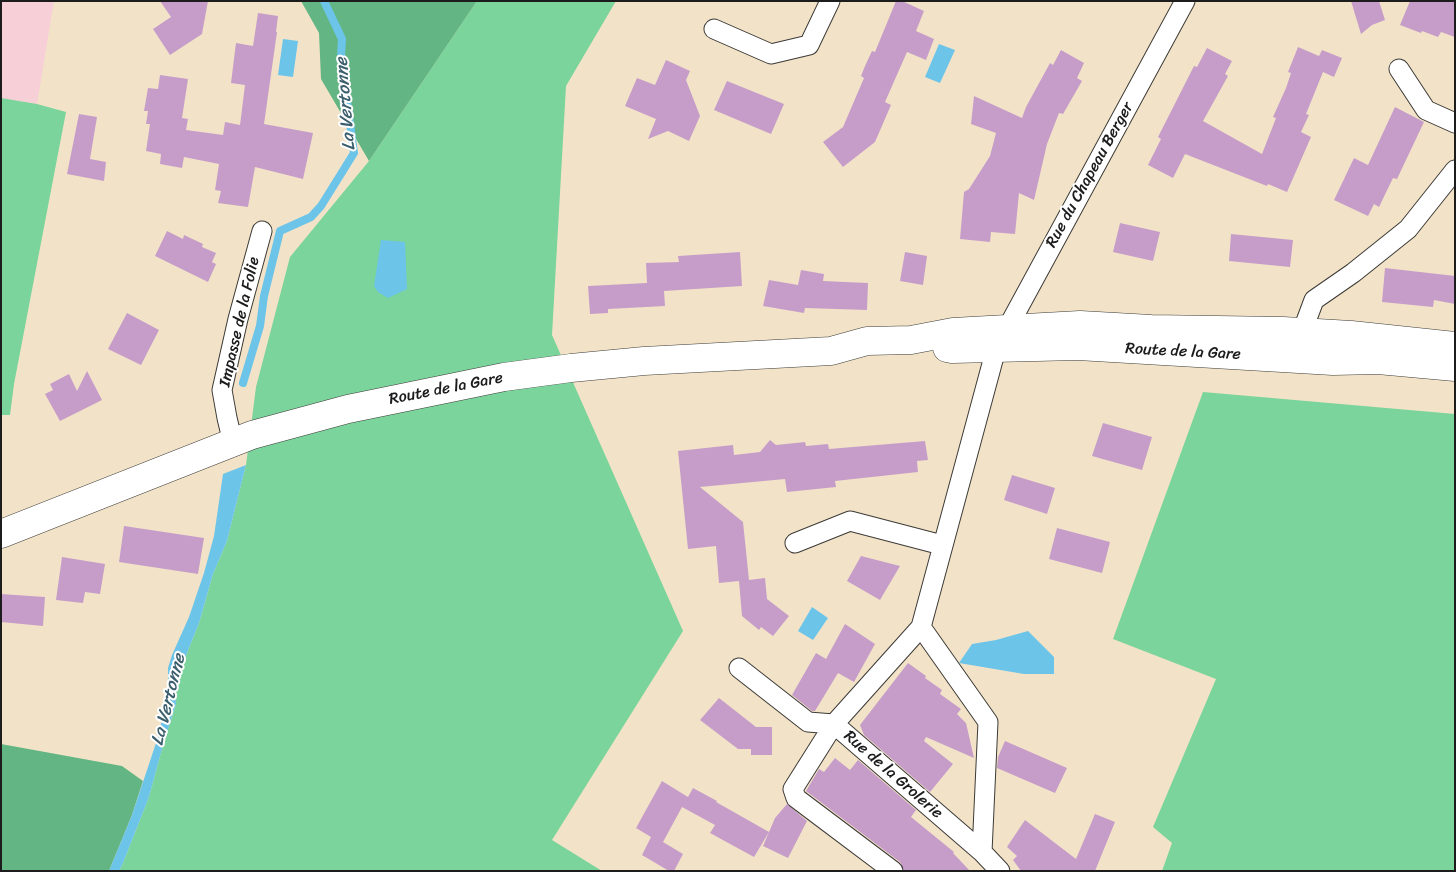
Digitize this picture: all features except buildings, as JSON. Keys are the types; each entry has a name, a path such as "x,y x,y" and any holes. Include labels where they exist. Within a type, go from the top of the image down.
{"street":[{"path":"714,29 771,54 809,45 830,1"},
{"name":"Rue du Chapeau Berger","path":"1002,338 1185,1"},
{"path":"1399,69 1426,110 1455,124"},
{"path":"1302,332 1314,300 1353,273 1408,229 1455,170"},
{"name":"Impasse de la Folie","path":"233,443 222,390 238,320 262,231"},
{"name":"Route de la Gare","path":"1,534 233,443 279,427 348,409 504,377 571,368 644,361 831,351 867,341 911,340 952,349 1002,338 1080,325 1151,329 1302,332 1455,346"},
{"name":"Route de la Gare","path":"1002,338 1088,347 1333,361 1378,360 1455,367"},
{"name":"Rue de la Grolerie","path":"1000,871 982,852 834,724 921,628 942,546 1002,338"},
{"path":"796,543 850,521 942,546"},
{"path":"921,628 988,722 982,852"},
{"path":"739,668 808,722 834,724 794,789 796,798 893,871"}],"shaded area":[{"path":"1,1 54,1 37,104 1,98"}],"green space":[{"path":"301,1 477,1 369,161 321,79 319,33"},
{"path":"477,1 616,1 566,86 552,335 683,631 552,840 602,871 119,871 149,797 176,704 175,683 199,623 213,574 227,541 246,465 256,387 290,257 369,161"},
{"path":"1,98 37,104 66,112 14,384 10,415 1,415"},
{"path":"1203,392 1455,414 1455,871 1162,871 1172,843 1153,827 1216,679 1113,639"},
{"path":"1,744 122,766 143,781 132,815 109,871 1,871"}],"water":[{"path":"283,39 298,41 293,77 278,75"},
{"path":"939,44 955,50 940,83 925,77"},
{"path":"381,240 405,242 407,289 388,298 378,292 374,286"},
{"path":"246,465 227,541 213,574 199,623 175,683 176,704 149,797 119,871 109,871 132,815 159,734 168,686 168,668 189,617 204,573 214,536 223,474"},
{"path":"812,607 828,618 813,640 798,631"},
{"path":"1028,631 1054,657 1054,674 1024,674 959,663 972,644 996,640"}],"waterway":[{"name":"La Vertonne","path":"243,383 260,326 264,296 280,231 311,217 321,206 354,153 341,57 342,39 324,1"}]}
